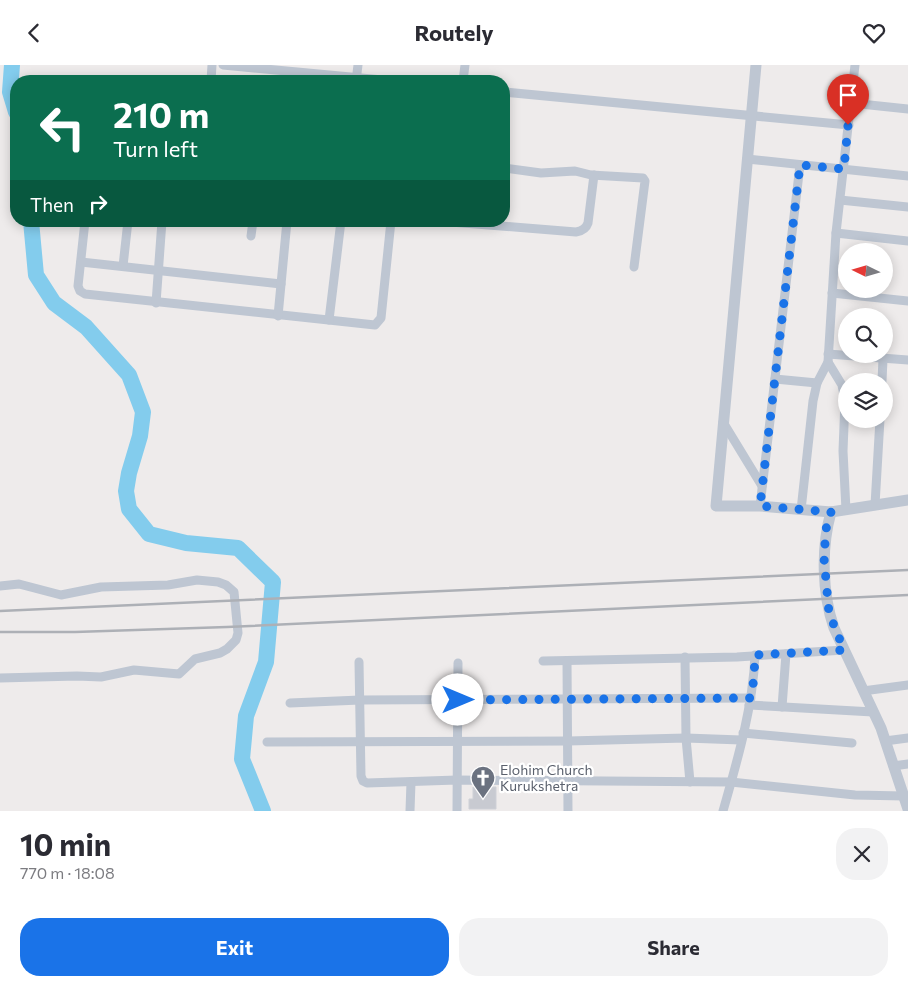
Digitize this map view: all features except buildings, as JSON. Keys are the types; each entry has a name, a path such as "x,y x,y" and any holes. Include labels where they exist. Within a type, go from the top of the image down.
{"street":[{"path":"223,65 312,75"},
{"path":"756,65 716,506 760,506 831,512 908,500"},
{"path":"801,510 813,401 817,383 828,358 836,233 855,65"},
{"path":"510,93 848,125"},
{"path":"851,103 908,109"},
{"path":"747,159 908,176"},
{"path":"760,506 800,165"},
{"path":"510,169 541,173 575,171 594,175 641,177 644,179 634,267"},
{"path":"510,227 582,231 588,223 594,175"},
{"path":"840,200 908,207"},
{"path":"84,227 78,286 82,293 156,303 370,325 375,325 380,321 390,227"},
{"path":"123,266 127,227"},
{"path":"156,303 162,227"},
{"path":"251,236 252,227"},
{"path":"278,316 286,227"},
{"path":"329,320 340,227"},
{"path":"836,233 908,241"},
{"path":"81,262 281,284"},
{"path":"832,293 908,301"},
{"path":"828,358 838,358"},
{"path":"828,358 842,385 845,400 843,451 846,510"},
{"path":"893,359 908,360"},
{"path":"775,379 817,383"},
{"path":"723,422 762,486"},
{"path":"875,505 879,428"},
{"path":"831,512 826,529 824,558 829,613 885,741 908,809"},
{"path":"0,586 18,584 61,595 101,587 168,585 197,580 214,581 226,585 234,593 238,633 236,640 227,649 195,659 179,674 134,670 101,677 0,678"},
{"path":"543,661 755,655 844,650"},
{"path":"782,707 786,653"},
{"path":"723,811 750,701 755,655"},
{"path":"685,657 686,738 690,781"},
{"path":"567,661 568,811"},
{"path":"359,662 361,776 363,781 367,783 457,780 690,781 731,782 846,794 904,796"},
{"path":"457,811 458,663"},
{"path":"864,691 908,685"},
{"path":"290,703 360,700 568,700 686,697 750,701 782,707 873,712"},
{"path":"267,742 568,741 742,736 852,743"},
{"path":"885,741 908,738"},
{"path":"894,766 908,764"},
{"path":"410,811 411,781"}],"waterway":[{"path":"11,75 12,65"},
{"path":"32,227 36,275 54,303 86,327 129,375 143,412 140,436 129,473 126,491 129,509 149,534 186,543 238,548 273,582 266,662 246,716 242,759 263,811"}],"railway":[{"path":"0,611 908,570"},
{"path":"0,632 75,632 227,627 908,595"}],"place":[{"name":"Elohim Church Kurukshetra","path":"483,799"}],"route":[{"path":"458,700 751,698 755,655 844,650 829,613 824,541 831,512 760,506 800,165 844,169 848,125"}]}
